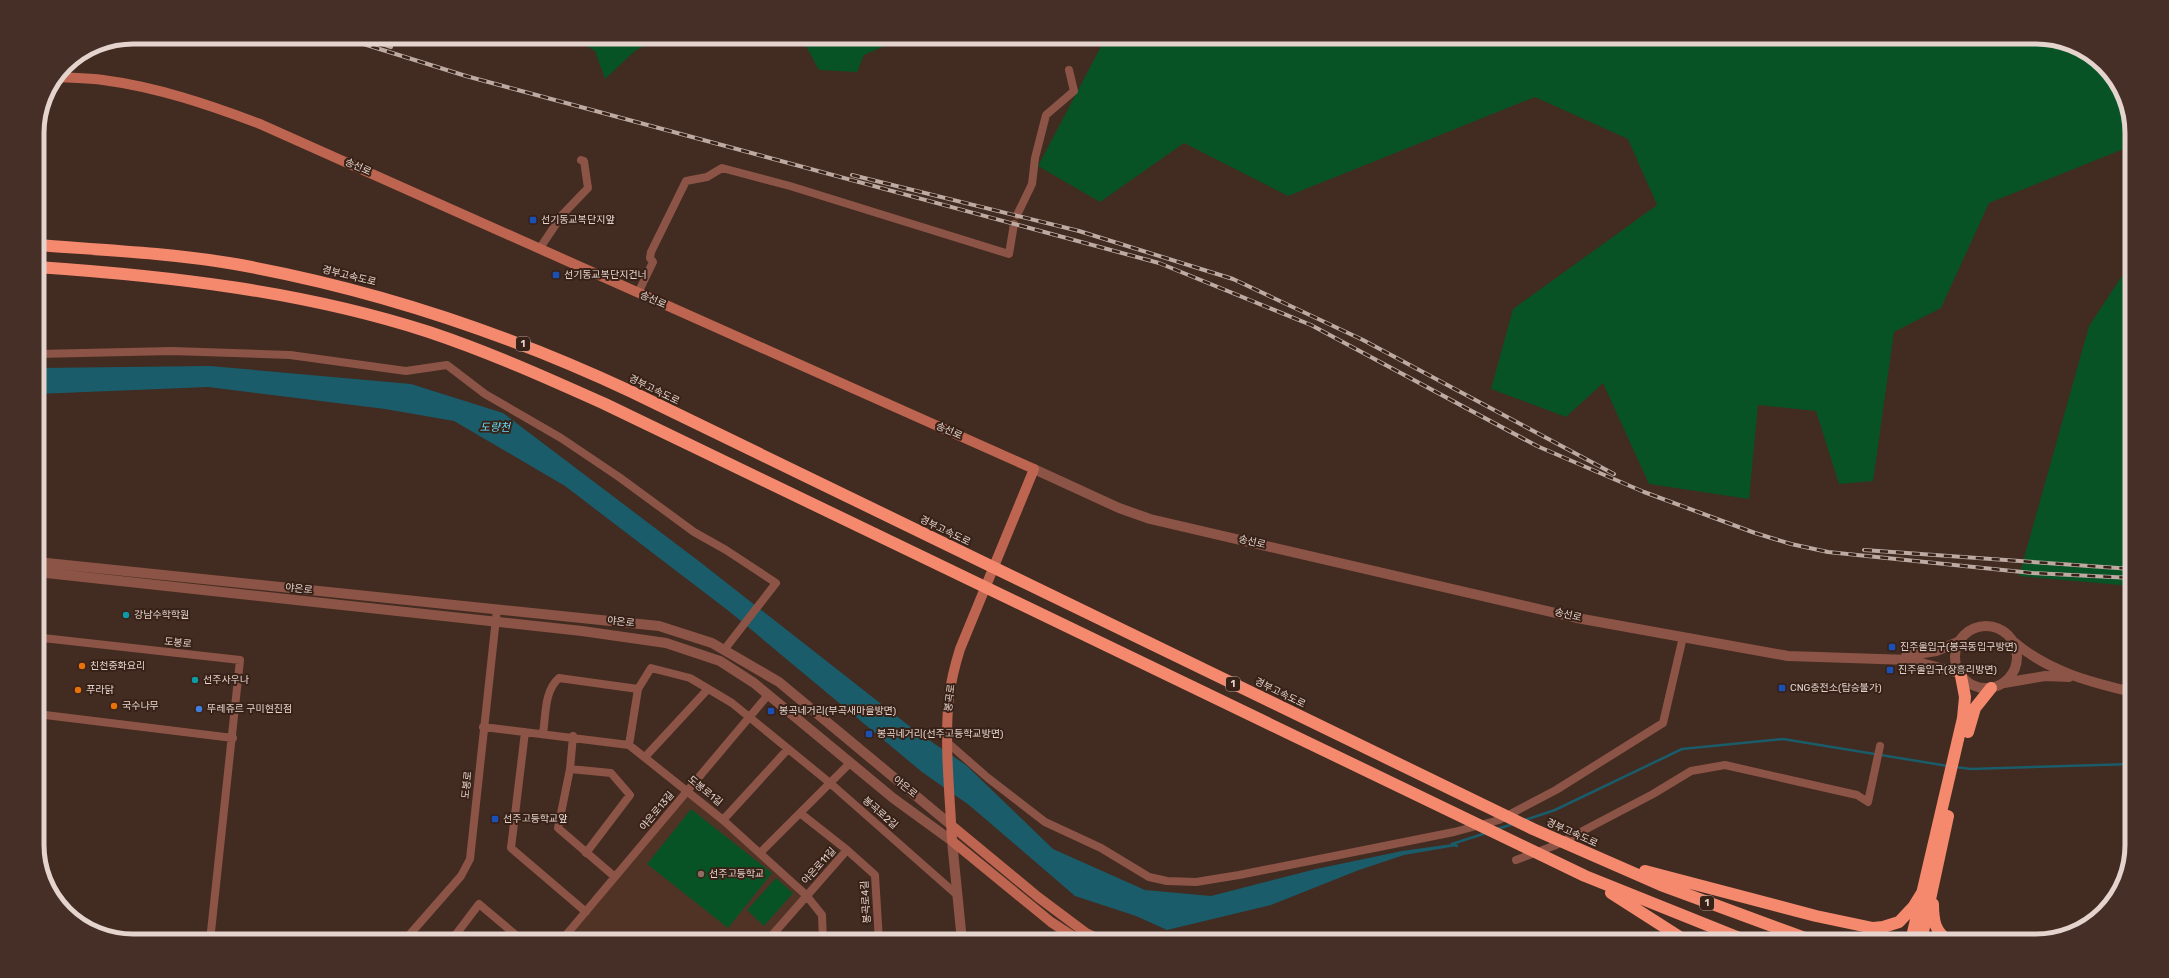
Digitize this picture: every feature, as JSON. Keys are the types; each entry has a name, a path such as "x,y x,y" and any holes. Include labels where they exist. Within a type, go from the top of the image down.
{"highway":[{"name":"경부고속도로","path":"44,246 163,254 234,264 372,294 450,317 567,361 1450,789 1603,860 1717,907 1793,934"},
{"name":"1","path":"44,268 218,284 343,309 428,332 509,362 605,404 1585,876 1729,934"},
{"path":"1913,934 1922,893 1942,826 1960,748 1965,706 1960,675"},
{"path":"1960,748 1975,708 1991,688"},
{"path":"1923,934 1933,886 1942,826"},
{"path":"1603,860 1816,916 1873,928 1900,922 1914,906 1922,893"},
{"path":"1585,876 1675,934"},
{"path":"1933,886 1934,922 1940,934"}],"main road":[{"name":"송선로","path":"64,77 103,80 141,87 222,110 296,139 1034,469"},
{"name":"봉곡로","path":"952,841 948,743 949,696 960,649 1034,469"},
{"name":"야은로","path":"951,825 1038,897 1088,934"},
{"name":"야은로","path":"952,841 1051,922 1069,934"}],"street":[{"path":"1017,215 1032,184 1035,158 1046,115 1074,91 1069,70"},
{"path":"540,248 562,215 588,188 584,161 581,160"},
{"path":"638,293 653,262 650,258 651,252 686,181 707,177 722,168 790,186 1009,254 1014,224"},
{"path":"44,354 180,351 290,355 406,371 447,365 485,394 561,438 613,472 694,532 726,550 776,583 724,650"},
{"name":"송선로","path":"1034,469 1119,508 1150,519 1577,618 1788,656 1880,658"},
{"name":"야은로","path":"44,563 659,626 712,643 779,682 951,825"},
{"name":"야은로","path":"44,573 495,621 666,643 720,661 754,683 893,798 952,841"},
{"name":"도봉로","path":"410,934 461,876 470,859 483,726 497,609"},
{"path":"1880,658 1925,654 1958,642 1971,630 1987,626 2001,630 2036,659 2075,677 2125,690"},
{"path":"948,743 993,782 1045,822 1101,848 1150,877 1167,881 1196,882 1239,875 1454,832 1499,820 1556,790 1663,723 1683,637"},
{"name":"도봉로","path":"44,638 240,660 233,738 211,934"},
{"path":"2003,683 2012,673 2016,664 2017,654 2013,641"},
{"path":"1958,642 1954,657 1960,675"},
{"path":"1880,658 1923,663 1960,675 1974,686 1991,688 2003,683 2045,676 2075,677"},
{"name":"봉곡로2길","path":"629,745 638,689 651,668 690,678 750,717 830,783 956,894"},
{"path":"544,733 549,691 559,678 638,689"},
{"path":"645,757 708,689"},
{"name":"야은로13길","path":"567,934 768,695"},
{"path":"44,715 233,738"},
{"name":"도봉로1길","path":"483,726 525,732 573,736 629,745 688,790 761,852 806,895"},
{"path":"525,732 511,848 586,912"},
{"path":"573,736 570,769 558,828 615,877"},
{"path":"1516,860 1556,845 1653,794 1691,771 1725,765 1857,795 1868,802 1880,746"},
{"path":"723,820 788,749"},
{"path":"761,852 850,763"},
{"path":"570,769 611,773 630,795 586,853"},
{"name":"야은로11길","path":"773,934 847,850 800,813"},
{"name":"봉곡로","path":"952,841 961,934"},
{"name":"봉곡로4길","path":"847,850 875,875 879,934"},
{"path":"806,895 822,914 823,934"},
{"path":"456,934 479,904 512,934"}],"shaded area":[{"name":"선주고등학교","path":"688,790 806,895 773,934 567,934"}],"green space":[{"path":"584,44 648,44 635,51 605,79 595,51"},
{"path":"805,44 889,44 864,55 857,72 819,70"},
{"path":"1102,44 2036,44 2065,49 2080,56 2095,66 2103,74 2116,94 2120,104 2125,127 2125,148 1989,203 1941,308 1894,332 1873,481 1839,484 1816,411 1758,405 1749,499 1649,484 1603,383 1566,417 1491,389 1513,309 1657,205 1628,139 1535,97 1288,196 1184,143 1100,202 1038,166"},
{"path":"2125,272 2125,585 2019,576 2089,326"},
{"path":"691,809 772,873 728,928 647,864"},
{"path":"776,878 793,893 764,926 747,910"}],"water":[{"name":"도량천","path":"210,366 411,384 503,413 700,562 917,732 966,765 1053,849 1145,890 1211,896 1316,869 1402,851 1452,844 1457,846 1404,855 1359,870 1271,905 1167,930 1136,916 1075,896 969,805 922,772 730,612 565,486 454,421 385,409 208,387 44,394 44,368"}],"waterway":[{"path":"1525,820 1555,810 1682,749 1783,739 1948,766"},
{"path":"1955,767 1971,769 2125,764"},
{"path":"1497,829 1513,824"},
{"path":"1457,846 1452,844 1486,833"}],"railway":[{"path":"363,44 466,76 1159,263 1311,325 1537,446 1644,492 1755,533 1791,544 1828,552 2032,573 2125,578"},
{"path":"383,44 391,47"},
{"path":"852,175 1079,231 1233,279 1363,340 1614,474"},
{"path":"1864,550 2125,569"}],"place":[{"name":"선기동교복단지앞","path":"533,220"},
{"name":"선기동교복단지건너","path":"556,275"},
{"name":"강남수학학원","path":"126,615"},
{"name":"진주울입구(봉곡동입구방면)","path":"1892,647"},
{"name":"친천중화요리","path":"82,666"},
{"name":"진주울입구(장흥리방면)","path":"1890,670"},
{"name":"선주사우나","path":"195,680"},
{"name":"CNG충전소(탑승불가)","path":"1782,688"},
{"name":"푸라닭","path":"78,690"},
{"name":"국수나무","path":"114,706"},
{"name":"뚜레쥬르 구미현진점","path":"199,709"},
{"name":"봉곡네거리(부곡새마을방면)","path":"771,711"},
{"name":"봉곡네거리(선주고등학교방면)","path":"869,734"},
{"name":"선주고등학교앞","path":"495,819"},
{"name":"선주고등학교","path":"701,874"}]}
